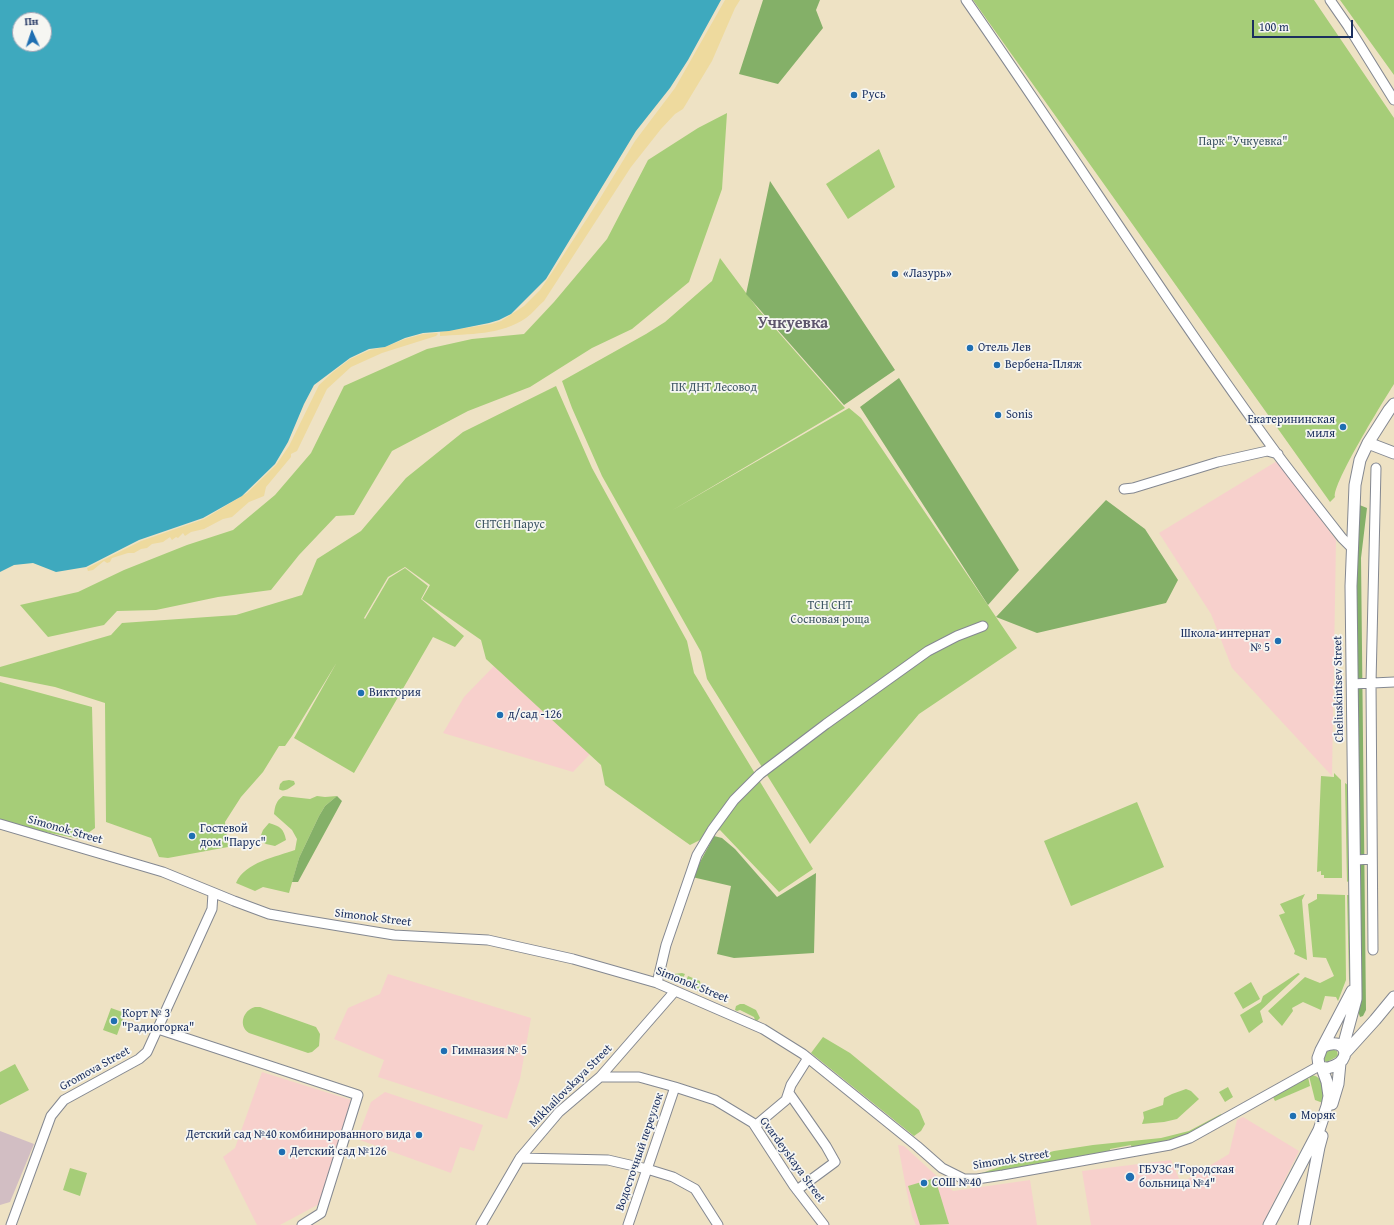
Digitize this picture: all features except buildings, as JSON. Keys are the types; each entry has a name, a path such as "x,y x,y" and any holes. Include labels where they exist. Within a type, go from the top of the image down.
{"main road":[{"name":"Cheliuskintsev Street","path":"1345,1049 1356,998 1351,586 1355,485 1360,460 1368,443 1394,404"},
{"path":"1368,443 1394,453"},
{"name":"Cheliuskintsev Street","path":"1324,1046 1351,996 1355,983"},
{"path":"1269,1225 1315,1146 1334,1099 1338,1084 1340,1063 1344,1057 1345,1049 1393,1000"},
{"path":"1304,1225 1315,1146 1329,1096 1327,1082 1320,1067 1319,1054 1324,1046 1334,1044 1338,1044 1345,1049"},
{"path":"1320,1067 1328,1068 1340,1063"}],"street":[{"path":"966,0 1149,271 1278,454 1352,549"},
{"path":"1330,0 1394,100"},
{"path":"1124,489 1133,488 1218,462 1267,451 1278,454"},
{"path":"1373,950 1371,683 1376,468"},
{"path":"656,983 666,945 697,855 712,830 734,800 760,774 826,724 928,651 957,636 983,626"},
{"path":"1352,684 1394,682"},
{"name":"Simonok Street","path":"0,824 162,872 256,910 296,919 394,935 488,940 573,959 656,983 763,1029 808,1058 942,1168 964,1179 1003,1176 1170,1145 1190,1138 1320,1067"},
{"path":"1355,860 1372,859"},
{"name":"Gromova Street","path":"11,1225 50,1116 64,1100 139,1059 147,1052 212,909 213,893"},
{"name":"Mikhailovskaya Street","path":"481,1225 520,1158 559,1112 600,1077 675,991"},
{"path":"158,1029 358,1095 322,1213 302,1225"},
{"path":"755,1126 786,1100 791,1085 808,1058"},
{"name":"Gvardeyskaya Street","path":"600,1077 639,1077 675,1087 715,1100 754,1123 798,1190 824,1225"},
{"name":"Водосточный переулок","path":"628,1225 675,1087"},
{"path":"789,1093 826,1146 835,1162 798,1190"},
{"path":"520,1158 608,1160 673,1177 695,1189 718,1225"}],"shaded area":[{"name":"Школа-интернат № 5","path":"1277,461 1336,540 1332,776 1232,668 1211,614 1159,533"},
{"name":"д/сад -126","path":"494,666 590,754 573,772 443,733 464,697"},
{"name":"Гимназия № 5","path":"388,974 531,1018 520,1079 507,1119 378,1077 384,1060 334,1039 348,1008 380,994"},
{"name":"Детский сад №126","path":"262,1072 351,1100 321,1203 280,1225 257,1225 223,1157 235,1148"},
{"name":"Детский сад №40 комбинированного вида","path":"385,1092 483,1125 474,1151 460,1147 451,1173 357,1139 371,1102"},
{"name":"ГБУЗС \"Городская больница №4\"","path":"1243,1117 1299,1151 1262,1225 1091,1225 1082,1171 1171,1160 1181,1183 1229,1154 1237,1120"},
{"path":"0,1131 34,1144 10,1202 0,1205"},
{"name":"СОШ №40","path":"898,1145 904,1146 953,1191 1030,1180 1037,1225 916,1225 912,1216"}],"green space":[{"path":"763,0 820,0 816,10 823,28 778,84 739,74"},
{"name":"Парк \"Учкуевка\"","path":"973,0 1314,0 1394,118 1394,384 1370,423 1342,476 1336,489 1335,497 1330,502"},
{"path":"1340,0 1394,0 1394,75"},
{"path":"727,113 722,189 689,282 632,329 592,348 530,387 468,411 392,451 354,515 336,516 299,555 271,590 218,597 156,610 117,611 104,625 48,637 20,605 78,592 124,570 187,545 233,530 275,495 311,453 344,386 427,349 472,339 524,334 554,302 607,239 648,160 698,128"},
{"path":"879,149 895,187 848,219 826,184"},
{"path":"770,181 895,370 844,405 746,294"},
{"name":"ТСН СНТ Сосновая роща","path":"720,258 758,309 845,408 671,511 849,408 861,418 1017,648 919,714 810,844 707,679 701,652 602,476 572,408 562,381 665,322 712,281"},
{"path":"899,378 1019,570 988,605 860,407"},
{"name":"СНТСН Парус","path":"556,386 592,468 687,641 694,673 813,869 779,892 720,830 690,845 605,785 601,765 486,659 481,640 422,599 430,585 405,567 388,577 364,618 365,619 389,578 405,568 428,586 421,599 464,636 455,647 433,637 354,773 294,738 337,662 285,746 279,746 263,772 241,797 225,822 228,847 168,858 159,857 151,838 106,822 105,703 55,687 0,676 0,667 111,635 122,623 236,615 302,595 317,559 361,531 406,478 463,432"},
{"path":"1106,500 1145,529 1178,580 1166,603 1037,633 996,617"},
{"path":"1357,504 1367,508 1361,558 1366,1010 1363,1016 1360,1017 1358,1011 1356,719"},
{"path":"0,682 92,707 95,828 80,839 0,823"},
{"path":"1334,773 1341,780 1342,878 1324,878 1324,875 1321,875 1321,871 1317,872 1321,776 1334,777"},
{"path":"283,781 294,781 295,784 285,790 279,789 280,784"},
{"path":"1345,783 1351,787 1351,879 1347,882"},
{"path":"283,796 310,799 317,796 337,796 325,806 319,816 299,858 289,893 263,887 255,891 236,883 240,876 246,870 262,861 295,850 297,839 292,830 274,814 276,804"},
{"path":"337,796 342,801 298,882 292,882 299,858 319,816 325,806"},
{"path":"1137,802 1164,867 1071,906 1044,841"},
{"path":"269,823 281,828 286,840 275,846 266,844 259,840 263,830"},
{"path":"714,836 722,838 735,849 777,897 816,873 814,953 734,958 717,954 731,886 692,877"},
{"path":"1305,894 1302,900 1307,960 1294,954 1295,951 1279,915 1285,913 1280,904"},
{"path":"1317,894 1345,895 1346,980 1338,1001 1336,997 1325,996 1321,1010 1303,1002 1292,1008 1293,1011 1282,1026 1268,1011 1305,977 1320,983 1334,976 1326,958 1313,957 1308,904 1317,899"},
{"path":"1347,895 1352,895 1350,982 1349,979"},
{"path":"1298,973 1300,974 1260,1011 1263,1022 1249,1033 1240,1015 1261,1002 1263,996"},
{"path":"685,974 680,984 667,980 666,975"},
{"path":"688,976 700,981 702,993 684,986"},
{"path":"1251,982 1260,999 1243,1009 1234,993"},
{"path":"744,1004 756,1010 760,1018 757,1021 754,1017 740,1010 735,1010 736,1006"},
{"path":"255,1007 260,1007 316,1027 320,1034 319,1046 312,1052 308,1053 249,1033 244,1026 243,1018 247,1011"},
{"name":"Корт № 3 \"Радиогорка\"","path":"111,1008 125,1013 117,1035 103,1030"},
{"path":"823,1037 850,1053 919,1110 925,1124 921,1131 914,1136 811,1053"},
{"path":"1332,1049 1337,1051 1338,1056 1327,1062 1324,1061 1323,1054"},
{"path":"15,1064 29,1090 0,1105 0,1072"},
{"path":"1312,1075 1320,1079 1322,1082 1323,1103 1315,1100 1309,1076"},
{"path":"1308,1077 1310,1086 1275,1101 1272,1095"},
{"path":"1228,1087 1233,1097 1225,1102 1219,1092"},
{"path":"1186,1089 1191,1091 1199,1099 1177,1119 1142,1124 1144,1118 1143,1112 1163,1105 1164,1098"},
{"path":"1221,1114 1223,1118 1189,1137 1132,1150 1131,1145 1110,1149 1111,1153 976,1178 976,1175 1017,1161 1054,1151 1093,1145 1161,1138 1189,1131"},
{"path":"70,1168 87,1173 80,1196 63,1190"},
{"path":"935,1178 949,1224 920,1225 908,1186"}],"sand":[{"path":"725,0 740,0 735,8 712,61 683,109 675,114 661,129 631,167 544,301 526,318 517,324 506,328 484,333 440,336 440,332 501,321 524,306 540,290 599,200 635,141 675,88"},
{"path":"423,334 438,334 436,336 382,353 351,367 327,389 297,451 291,454 291,457 266,487 264,496 249,502 232,517 223,519 204,529 191,532 185,536 183,533 178,538 176,537 172,540 170,537 163,542 152,544 147,548 141,549 134,553 128,553 112,558 110,562 107,563 104,561 93,570 88,571 87,568 141,541 204,519 247,493 276,465 289,446 319,385 350,359 370,350 385,347 405,339"}],"water":[{"path":"0,0 721,0 688,60 670,88 636,131 546,279 511,314 489,323 449,331 423,333 405,338 385,347 369,349 350,358 314,385 304,404 288,442 275,464 242,496 203,518 139,540 86,567 56,572 33,563 14,565 0,572"}],"place":[{"name":"Русь","path":"854,95"},
{"name":"«Лазурь»","path":"895,274"},
{"name":"Отель Лев","path":"970,348"},
{"name":"Вербена-Пляж","path":"997,365"},
{"name":"Sonis","path":"998,415"},
{"name":"Екатерининская миля","path":"1343,427"},
{"name":"Школа-интернат № 5","path":"1278,641"},
{"name":"Виктория","path":"361,693"},
{"name":"д/сад -126","path":"500,715"},
{"name":"Гостевой дом \"Парус\"","path":"192,836"},
{"name":"Корт № 3 \"Радиогорка\"","path":"114,1021"},
{"name":"Гимназия № 5","path":"444,1051"},
{"name":"Моряк","path":"1293,1116"},
{"name":"Детский сад №40 комбинированного вида","path":"419,1135"},
{"name":"Детский сад №126","path":"282,1152"},
{"name":"ГБУЗС \"Городская больница №4\"","path":"1130,1177"},
{"name":"СОШ №40","path":"924,1183"}],"district":[{"name":"Учкуевка","path":"793,324"}],"park label":[{"name":"ПК ДНТ Лесовод","path":"714,388"}]}
